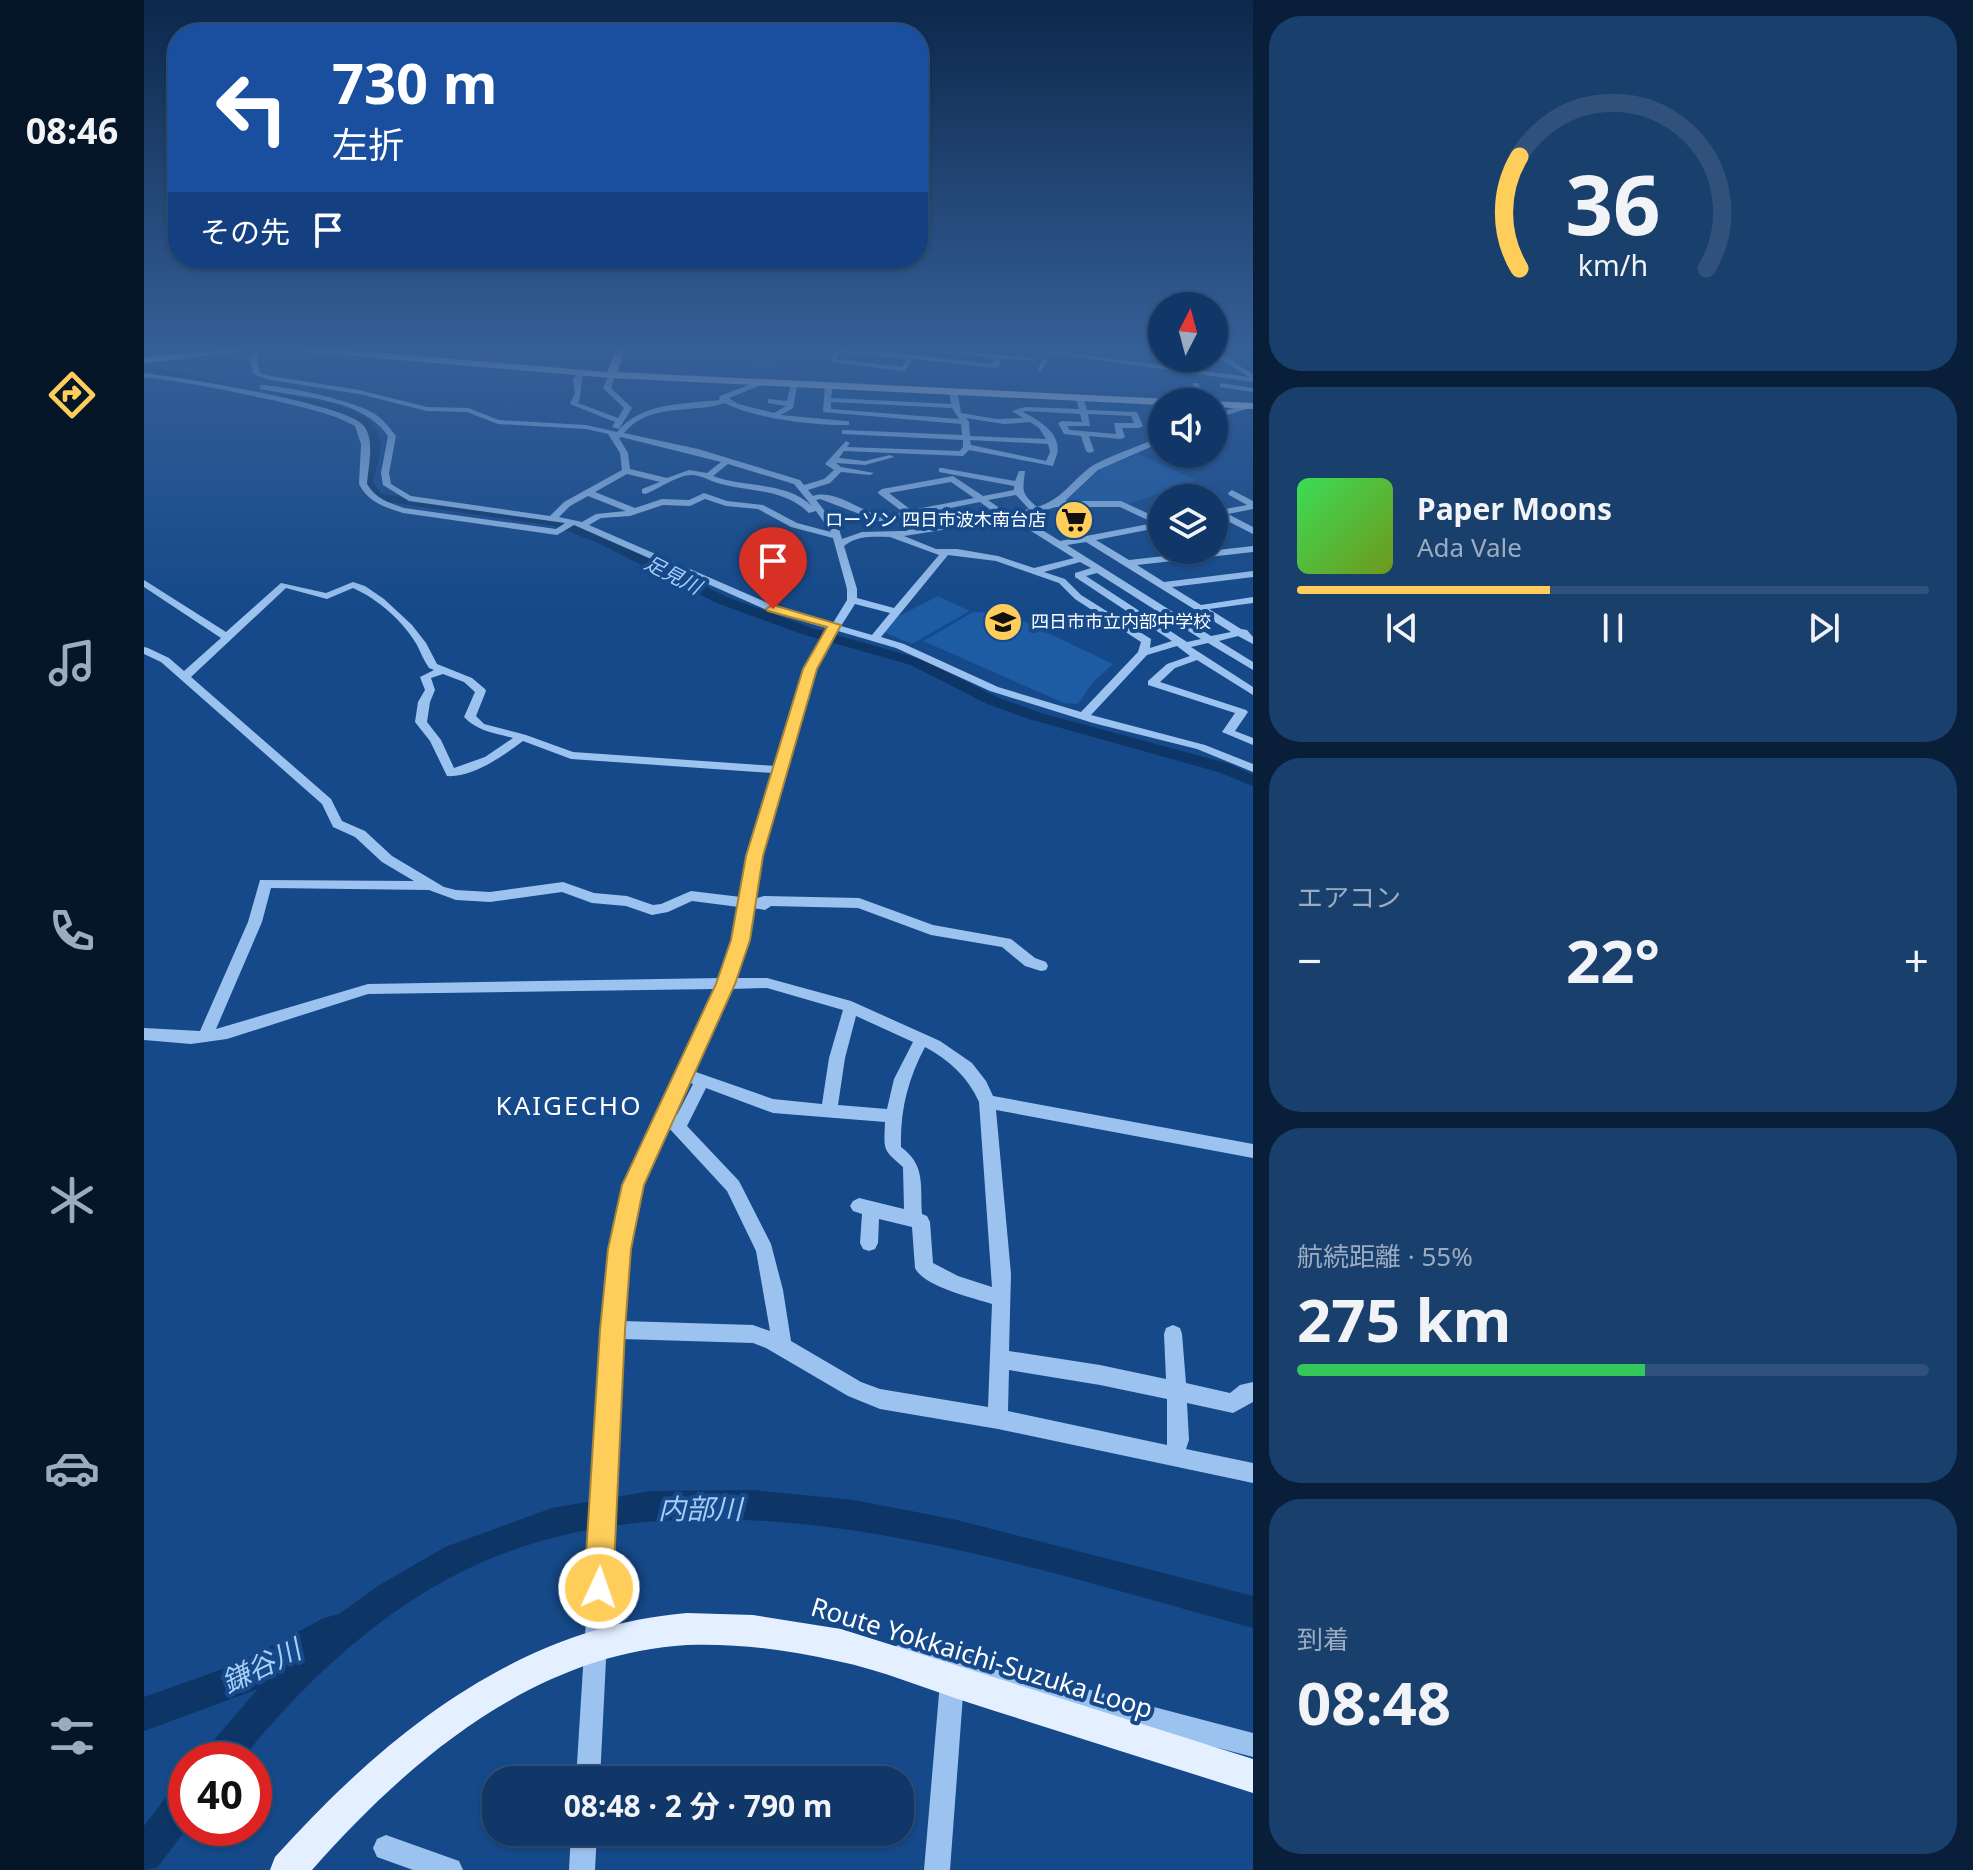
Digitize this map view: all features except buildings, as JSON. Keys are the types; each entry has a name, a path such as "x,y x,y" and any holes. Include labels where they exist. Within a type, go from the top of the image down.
{"main road":[{"name":"Route Yokkaichi-Suzuka Loop","path":"288,1870 357,1796 435,1730 596,1631 730,1629 790,1635 841,1645 1253,1776"}],"street":[{"path":"363,435 365,491 384,504 403,510 558,532 599,516 634,511 662,502 690,503 704,496 711,478 728,460"},
{"path":"390,435 387,485 397,493 427,502 554,517 577,523 773,609 875,638 938,661 994,689 1083,717 1201,747 1253,768"},
{"path":"615,435 626,458 626,471"},
{"path":"589,1766 612,1337 620,1249 633,1185 725,984 740,940 755,856 810,669 824,641 852,600 852,589 838,541 826,518 797,482 728,460 616,435"},
{"path":"845,435 846,443 829,464 868,476 882,492 927,528"},
{"path":"908,435 967,442 1052,442"},
{"path":"842,449 959,455 967,442 966,435"},
{"path":"967,442 1050,464 1054,452 1052,435"},
{"path":"1085,435 1090,451"},
{"path":"1090,435 1120,435"},
{"path":"1055,504 1095,468 1148,445"},
{"path":"834,460 865,463 897,457 897,452"},
{"path":"804,488 827,481 839,469"},
{"path":"942,470 1017,488 1035,510"},
{"path":"554,517 567,504 626,471 667,481"},
{"path":"645,491 689,472 811,501 820,496 881,519 981,499 1017,488"},
{"path":"1017,488 1022,473"},
{"path":"867,495 966,476"},
{"path":"953,479 1253,667"},
{"path":"587,492 634,511"},
{"path":"1232,493 1253,505"},
{"path":"704,496 726,503 760,507 794,525 838,541 862,535 893,535 1010,516 1055,504 1121,504 1148,517"},
{"path":"1228,511 1253,505"},
{"path":"826,518 845,530 862,535"},
{"path":"1228,518 1253,531"},
{"path":"1060,544 1148,527"},
{"path":"893,535 945,553 998,559 1062,581 1078,597 1138,632 1147,641 1143,653 1083,717"},
{"path":"1087,538 1253,641"},
{"path":"1127,563 1253,549"},
{"path":"875,638 945,553"},
{"path":"1035,571 1083,558"},
{"path":"1099,569 1078,575 1253,692"},
{"path":"1162,585 1253,574"},
{"path":"144,583 228,638"},
{"path":"184,677 284,585 327,596 353,585 375,596 395,614 421,642 433,666 468,680 481,691 470,717 472,721 571,755 779,770"},
{"path":"852,600 896,612"},
{"path":"1199,608 1253,600"},
{"path":"1143,653 1253,631"},
{"path":"144,650 165,660 327,802 337,824 360,834 379,854 432,886 456,895 490,897 567,887 592,898 627,901 652,910 663,909 691,896 747,905 859,903 931,930 1006,943 1030,962 1041,966"},
{"path":"1198,656 1171,666 1152,683 1242,712 1228,732 1253,742"},
{"path":"441,671 425,677 430,690 424,702 421,722 435,740 451,773 489,760 522,737"},
{"path":"205,1036 255,922 265,883 432,886"},
{"path":"144,1034 205,1036 227,1033 368,989 725,984 777,985 851,1007 922,1039 949,1053 966,1067 987,1102 1000,1243 998,1419"},
{"path":"829,1111 837,1058 851,1007"},
{"path":"913,1218 911,1167 893,1150 892,1116 897,1087 922,1039"},
{"path":"684,1074 773,1106 892,1116"},
{"path":"678,1128 702,1081"},
{"path":"987,1102 1253,1151"},
{"path":"665,1113 733,1186 765,1250 782,1347"},
{"path":"869,1243 865,1208 913,1218 921,1222 924,1268 954,1283 1001,1298"},
{"path":"612,1337 742,1333 772,1341 855,1389 880,1399 998,1419 1253,1473"},
{"path":"1173,1334 1179,1440 1174,1455"},
{"path":"999,1359 1100,1375 1233,1403 1247,1392 1253,1392"},
{"path":"888,1659 914,1651 936,1656 1112,1708 1253,1745"},
{"path":"937,1870 952,1682"},
{"path":"582,1870 583,1846"},
{"path":"386,1848 450,1870"}],"shaded area":[{"path":"1138,454 1148,458 1148,468 1170,468 1197,480 1186,484 1148,484 1148,497 1126,505 1063,503 1102,468"},
{"path":"938,596 970,611 912,644 883,632 895,618"},
{"path":"973,612 1006,613 1113,664 1093,682 1078,704 1064,703 923,641"}],"waterway":[{"name":"足見川","path":"372,435 375,441 367,483 378,497 557,523 605,541 722,600 807,631 916,662 993,701 1035,716 1224,768 1253,781"},
{"name":"内部川","path":"233,1742 297,1673 327,1646 357,1620 422,1576 456,1558 552,1523 651,1506 752,1505 854,1516 957,1535 1253,1612"},
{"name":"鎌谷川","path":"144,1714 245,1678 335,1629"},
{"name":"内部川","path":"144,1855 168,1824"}],"place":[{"name":"ローソン 四日市波木南台店","path":"1074,520"},
{"name":"四日市市立内部中学校","path":"1003,622"}],"district":[{"name":"KAIGECHO","path":"569,1106"}],"route":[{"path":"599,1588 613,1330 620,1249 633,1185 725,984 740,940 755,856 812,662 835,625 773,609"}]}
